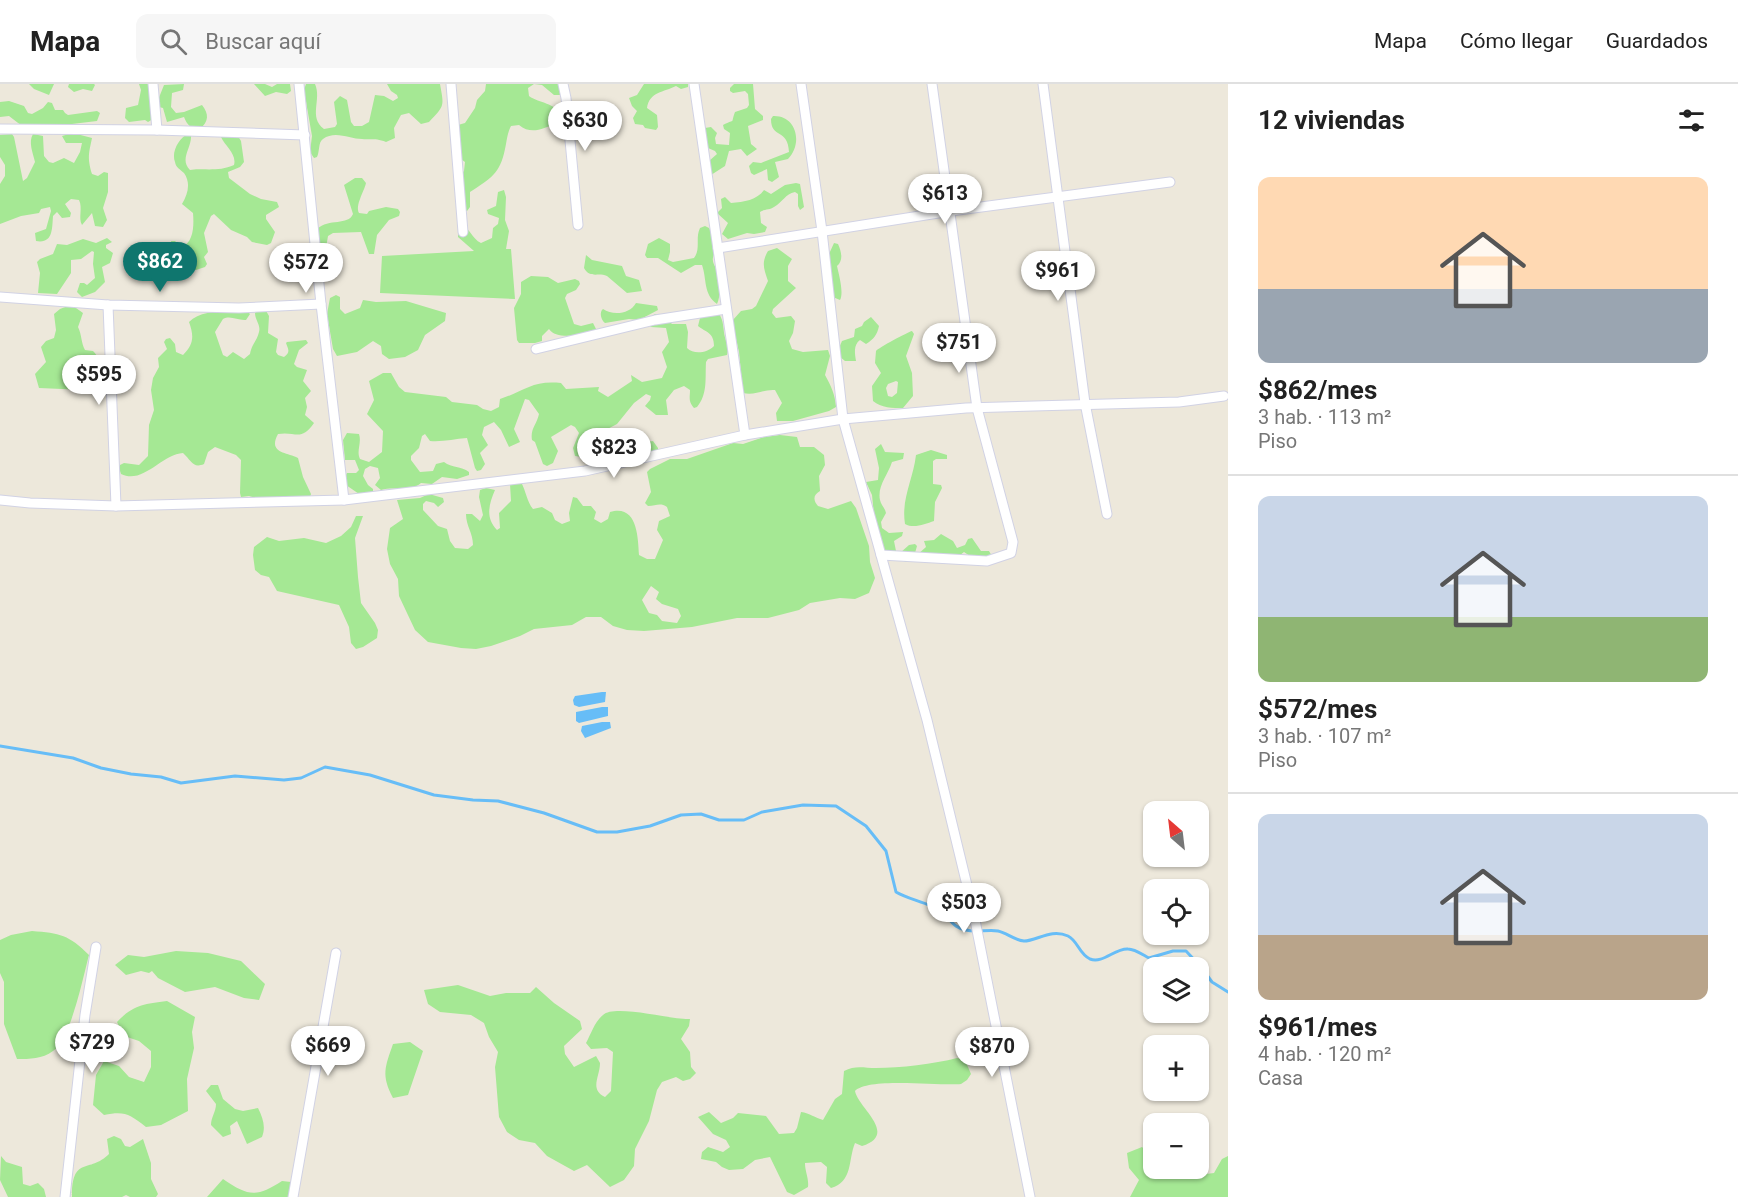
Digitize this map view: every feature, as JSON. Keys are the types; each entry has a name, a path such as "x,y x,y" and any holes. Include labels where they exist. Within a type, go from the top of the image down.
{"street":[{"path":"153,84 157,130"},
{"path":"299,84 344,500"},
{"path":"451,84 463,232"},
{"path":"563,84 578,225"},
{"path":"694,84 745,435"},
{"path":"801,84 822,231 843,419 927,720 973,910 1030,1197"},
{"path":"881,555 987,561 1011,553 1012,542 977,408 932,84"},
{"path":"1042,84 1085,404 1107,514"},
{"path":"0,129 157,130 305,135"},
{"path":"718,249 951,211 1170,182"},
{"path":"0,297 108,305 239,308 321,304"},
{"path":"108,305 116,506"},
{"path":"536,349 655,320 726,309"},
{"path":"0,500 116,506 344,500 585,471 745,435 843,419 977,408 1179,402 1224,396"},
{"path":"65,1197 84,1015 96,947"},
{"path":"293,1197 336,953"}],"green space":[{"path":"29,84 54,84 49,95 34,89"},
{"path":"69,84 95,85 92,91 83,89 74,92 68,87"},
{"path":"139,84 151,84 153,119 148,122 145,120 129,122 125,118 126,108 138,105 141,90"},
{"path":"184,84 183,90 172,93 171,107 176,113 202,105 207,117 200,129 190,126 184,117 167,122 163,108 159,107 158,100 164,85"},
{"path":"254,84 265,84 272,87 277,84 290,84 291,91 287,94 276,92 265,96"},
{"path":"306,84 315,84 317,119 324,129 335,127 337,124 334,102 340,96 347,100 351,122 354,126 362,126 369,122 375,95 384,96 393,101 398,98 387,84 440,84 442,105 429,122 421,124 409,113 401,115 394,128 395,138 386,142 337,135 328,136 321,140 317,157 314,158 310,152 312,136 304,90"},
{"path":"486,84 534,84 528,88 529,96 551,105 560,115 556,123 537,130 528,130 519,125 511,126 497,170 489,179 470,192 470,207 467,211 463,210 456,200 456,179 464,171 465,162 461,159 458,125 465,123 475,108 477,100 485,91"},
{"path":"534,84 566,84 562,95 554,95 542,85"},
{"path":"644,84 688,84 688,87 681,89 676,86 658,93 648,103 647,108 657,115 656,130 635,124 633,118 637,111 629,98 637,95"},
{"path":"734,84 753,84 755,109 763,116 763,120 748,126 751,144 757,149 747,156 741,149 729,151 725,166 711,175 709,161 717,154 708,148 705,128 711,127 717,133 716,144 729,145 730,133 724,129 723,125 732,121 735,112 749,105 748,94 745,91 733,93 730,91"},
{"path":"9,101 24,106 28,113 32,114 48,102 52,103 55,110 63,110 68,115 97,111 100,113 97,121 55,126 33,124 22,126 9,116 0,117 0,102"},
{"path":"773,116 788,120 796,139 793,153 788,159 775,162 779,177 772,182 768,180 767,169 754,175 749,166 753,162 761,163 789,152 786,140 772,125"},
{"path":"73,133 92,138 89,163 92,174 98,176 104,172 108,173 108,192 103,208 107,220 103,227 95,226 92,213 82,225 79,200 71,199 65,204 71,213 70,217 62,218 57,212 53,216 51,234 46,240 36,241 35,233 46,229 50,207 41,209 39,213 21,216 0,224 0,184 5,176 5,165 0,157 0,135 12,134 14,137 23,181 35,162 31,144 33,134 43,136 44,156 49,162 53,163 64,158 74,163 82,143 66,143 62,136"},
{"path":"188,134 191,135 191,140 186,162 190,170 217,169 234,165 232,154 221,137 222,135 238,136 244,162 240,167 228,172 229,178 250,194 277,202 279,207 266,215 266,219 275,232 271,243 267,245 252,242 247,237 231,230 214,214 204,233 208,252 204,257 207,264 205,267 196,270 167,272 161,268 149,269 145,262 149,257 170,263 174,259 171,241 175,241 181,247 191,238 193,213 182,204 188,185 184,173 176,166 174,158 177,146"},
{"path":"355,178 362,178 366,183 359,202 359,213 367,214 369,211 386,207 398,209 400,212 399,216 389,220 377,235 374,254 369,254 361,232 333,233 328,236 326,248 322,249 319,245 317,229 351,218 353,214 344,185"},
{"path":"800,184 804,207 800,210 798,194 795,192 786,196 772,208 760,212 761,223 767,227 765,232 747,233 728,239 722,234 728,223 717,213 722,208 721,199 725,197 731,203 745,201 758,196 764,190 771,194 785,185"},
{"path":"504,190 505,220 509,231 506,249 511,249 515,299 380,293 382,256 474,251 458,237 458,229 461,226 481,243 492,238 493,228 498,224 499,218 488,214 487,210 496,206 498,192"},
{"path":"705,226 709,228 713,239 713,260 720,287 717,304 707,291 702,265 695,265 681,273 658,258 647,258 645,255 648,244 659,238 670,244 668,260 673,262 694,258 700,228"},
{"path":"107,238 112,242 106,245 106,248 113,253 110,263 102,267 105,282 95,292 82,297 77,292 80,283 87,285 95,278 94,252 92,251 81,259 71,260 71,273 57,294 38,293 40,273 37,262 53,254 57,244 67,245 83,239 96,243"},
{"path":"834,243 838,244 841,255 841,261 837,266 841,289 840,300 833,297 829,254"},
{"path":"777,248 792,259 788,266 788,281 796,288 773,309 772,313 776,318 791,316 795,321 789,341 792,349 803,352 828,350 830,356 825,375 835,398 836,407 793,421 777,421 776,413 782,403 775,390 752,394 743,393 739,352 732,321 741,311 756,306 768,281 764,259 768,251"},
{"path":"586,255 592,260 622,266 626,276 639,280 642,291 627,293 607,276 589,273 584,268"},
{"path":"531,276 548,277 558,283 575,279 579,281 580,284 576,290 567,294 565,298 574,324 581,326 593,323 597,331 564,336 553,333 549,329 542,336 542,341 519,343 514,308 521,294 521,282"},
{"path":"336,295 340,297 340,309 345,314 360,308 363,300 406,301 446,313 445,321 425,335 418,350 405,357 389,359 382,354 381,346 373,341 357,352 337,356 333,349 327,314 330,298"},
{"path":"636,303 657,306 658,310 639,320 629,319 605,323 602,320 603,309 612,313 621,313 630,310"},
{"path":"68,306 83,313 78,327 85,350 93,351 99,359 98,382 96,387 85,390 39,388 35,374 46,362 41,347 46,341 54,338 56,330 54,314"},
{"path":"265,309 269,316 268,333 278,339 276,352 278,355 284,357 288,354 287,342 306,340 308,343 299,350 294,364 307,370 303,381 311,391 305,398 307,407 305,415 314,423 302,434 278,434 275,445 279,451 298,458 311,494 310,497 258,503 256,498 241,497 241,460 236,455 215,447 208,452 204,464 192,463 183,453 168,458 137,476 121,474 120,465 124,463 139,465 148,456 149,425 154,410 151,390 153,378 159,367 158,358 167,349 164,342 166,339 170,338 175,344 176,352 183,355 191,343 192,332 189,322 194,318 208,313 247,311 250,314 246,320 223,319 215,332 223,355 227,357 233,352 244,359 250,354 259,332 255,313"},
{"path":"655,314 663,316 672,324 686,324 687,348 700,352 714,346 714,341 709,333 698,326 700,318 719,314 729,347 727,355 708,359 706,362 703,397 697,407 692,406 690,390 684,386 674,390 666,400 668,415 656,415 645,406 651,396 646,394 634,403 617,424 596,435 596,445 602,452 621,445 653,441 658,451 639,457 595,463 590,458 575,456 573,448 579,433 571,425 551,437 558,451 553,463 547,466 543,464 535,442 532,440 539,414 529,400 525,399 514,429 520,442 509,447 501,430 494,422 484,427 482,435 488,445 480,453 485,464 481,470 477,471 475,468 467,438 430,441 425,434 422,436 419,448 411,456 411,460 420,472 433,471 436,464 444,462 466,470 469,475 457,479 442,477 432,484 421,483 407,489 381,490 375,485 380,478 378,468 370,466 365,469 363,476 373,489 373,493 362,496 346,485 347,473 356,473 359,470 355,460 345,460 343,440 347,433 359,434 360,459 369,462 382,452 383,431 367,414 374,400 369,381 383,373 391,373 399,387 405,392 446,397 452,402 477,405 491,411 499,407 500,399 529,387 551,382 561,383 566,389 599,387 598,391 608,397 632,381 631,375 642,382 662,378 667,367 662,352 669,342 666,328 651,327 648,324"},
{"path":"871,317 879,326 876,334 866,344 860,340 856,344 856,361 845,361 839,356 842,341 854,337 855,329"},
{"path":"912,331 914,334 906,356 912,373 913,396 903,408 880,405 873,401 872,386 881,373 875,363 876,351","holes":["898,382 897,393 892,397 888,396 886,388 888,384"]},
{"path":"780,435 797,437 800,447 814,447 824,455 825,465 819,476 820,491 814,498 815,502 818,506 828,509 851,501 856,508 869,546 870,562 875,578 869,593 855,599 840,598 810,603 799,610 768,618 737,618 692,627 627,630 613,626 601,617 586,617 572,625 534,629 491,646 476,649 428,642 415,630 399,596 398,579 390,564 387,549 390,528 403,519 397,500 420,498 429,494 443,498 444,502 438,507 426,501 423,504 423,510 438,526 447,529 450,541 455,548 468,549 473,545 466,514 472,514 480,521 483,515 479,497 480,490 486,488 495,490 489,511 491,521 497,530 500,528 499,513 511,501 510,484 521,482 533,509 542,507 552,513 555,520 562,524 570,521 569,513 573,497 577,498 583,506 591,506 596,512 594,519 601,523 608,519 610,512 626,513 631,517 637,531 639,555 647,559 655,559 663,540 657,530 659,521 670,516 667,507 660,504 648,506 645,503 651,492 647,472 670,459 687,459 733,443 743,444 764,437","holes":["651,586 659,592 656,599 662,604 678,609 681,616 677,623 662,621 657,615 649,613 642,600"]},
{"path":"881,444 885,452 904,453 903,459 892,462 881,485 879,495 886,513 881,522 882,528 889,533 903,532 902,536 894,541 896,551 900,553 909,545 915,544 917,555 926,547 924,541 934,540 941,534 953,541 957,548 965,545 968,539 972,538 981,551 989,551 993,558 970,556 964,552 955,559 939,563 928,559 906,562 887,560 874,515 872,495 866,482 878,480 879,468 875,449"},
{"path":"931,450 947,455 947,459 933,461 933,484 941,485 942,488 935,502 934,521 919,526 908,525 905,524 905,506 916,455"},
{"path":"356,516 363,516 355,538 361,603 378,630 377,638 356,649 351,643 349,627 339,605 277,591 269,577 255,570 253,555 254,547 267,537 279,541 304,538 326,543 341,536 351,527"},
{"path":"32,931 64,936 89,955 76,1007 59,1044 45,1056 17,1059 4,1024 4,982 0,973 0,940 11,935"},
{"path":"176,951 208,953 241,961 265,984 259,1000 244,998 215,987 185,992 158,978 152,971 126,975 115,965 128,955 144,957"},
{"path":"458,985 490,996 530,993 536,987 580,1021 582,1029 564,1046 565,1054 574,1067 596,1056 600,1068 596,1086 600,1094 605,1097 611,1091 613,1052 607,1048 591,1049 586,1043 595,1024 603,1015 619,1011 690,1019 689,1026 681,1039 690,1052 691,1067 696,1073 690,1079 683,1081 676,1077 662,1082 657,1090 649,1121 635,1149 634,1166 624,1180 610,1187 587,1165 574,1171 547,1156 535,1143 519,1140 507,1132 499,1117 495,1067 498,1052 484,1023 471,1015 440,1012 428,1004 424,990"},
{"path":"167,1001 195,1017 192,1032 194,1048 187,1079 188,1111 161,1125 146,1127 126,1115 117,1113 104,1115 93,1105 96,1075 104,1061 119,1066 129,1077 144,1082 151,1067 151,1051 139,1041 124,1036 117,1022 139,1006"},
{"path":"410,1042 423,1051 408,1095 393,1098 386,1077 388,1059 393,1044"},
{"path":"957,1058 965,1060 971,1074 961,1084 888,1083 874,1084 855,1091 874,1120 877,1135 872,1141 862,1146 855,1143 846,1176 838,1185 831,1188 826,1183 827,1167 821,1162 805,1163 808,1187 794,1195 787,1192 770,1157 755,1160 743,1169 729,1170 716,1162 701,1159 702,1152 708,1147 723,1152 730,1147 726,1140 713,1134 698,1117 709,1112 721,1123 738,1113 766,1116 779,1134 794,1133 801,1112 823,1120 835,1099 842,1094 844,1071 848,1069 917,1065"},
{"path":"211,1085 218,1085 223,1099 235,1109 243,1111 258,1108 263,1122 262,1137 247,1144 237,1121 230,1126 231,1134 223,1137 211,1125 216,1104 206,1091"},
{"path":"114,1136 121,1139 125,1146 130,1147 143,1139 151,1163 151,1179 158,1194 156,1197 126,1195 122,1197 72,1197 75,1175 78,1170 102,1160 109,1154 107,1139"},
{"path":"1143,1148 1143,1179 1209,1179 1209,1174 1214,1173 1222,1159 1228,1156 1228,1197 1130,1197 1139,1180 1129,1168 1127,1153"},
{"path":"1,1156 6,1162 22,1167 23,1184 30,1186 38,1183 44,1189 46,1197 8,1197 0,1180"},
{"path":"223,1179 240,1189 253,1193 266,1190 282,1181 291,1182 295,1190 295,1197 207,1197"}],"water":[{"path":"606,692 605,702 579,707 574,705 575,696"},
{"path":"608,707 608,716 579,723 576,721 576,712"},
{"path":"610,722 611,728 585,738 581,731 582,726"}],"waterway":[{"path":"0,746 73,758 101,768 161,777 181,783 235,776 284,780 301,778 325,767 370,775 434,795 498,801 544,813 597,832 617,832 650,826 681,815 701,814 719,820 744,820 762,812 803,805 836,806 866,826 886,851 896,892 934,907 959,928 970,931 998,931 1024,941 1050,934 1062,934 1071,938 1086,957 1095,960 1123,949 1133,950 1149,958 1173,951 1186,951 1212,982 1228,992"}]}
